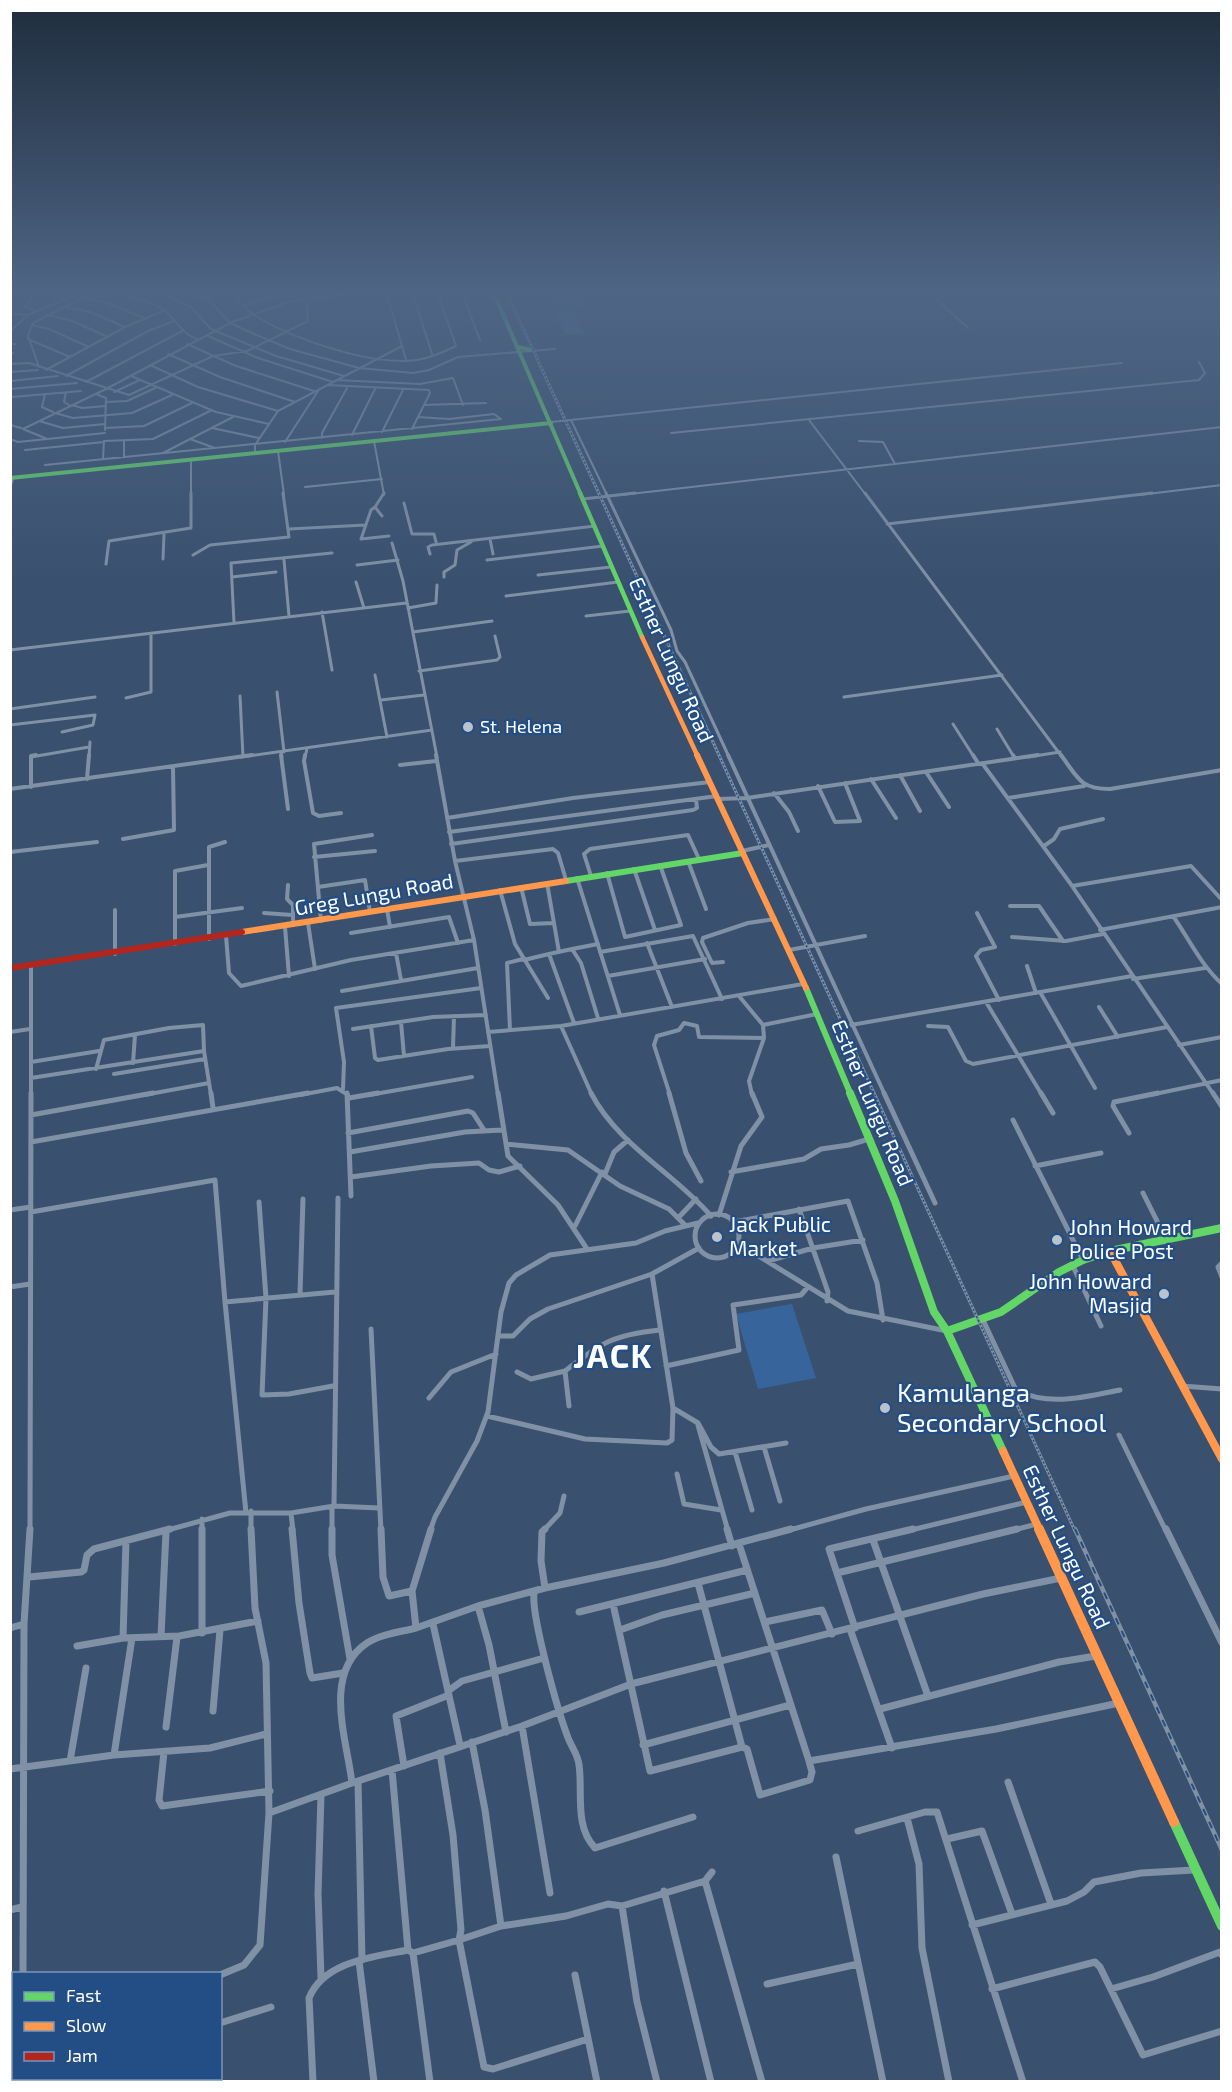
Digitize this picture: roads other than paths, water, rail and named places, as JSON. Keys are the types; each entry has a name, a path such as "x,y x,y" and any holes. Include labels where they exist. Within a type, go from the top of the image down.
{"street":[{"path":"13,389 11,397 81,391"},
{"path":"46,439 23,429 106,389 129,395 147,389"},
{"path":"114,392 121,389"},
{"path":"66,392 63,402 82,408 127,401 149,389"},
{"path":"159,389 233,417 269,423"},
{"path":"203,389 278,411"},
{"path":"255,389 295,402"},
{"path":"307,389 314,391"},
{"path":"255,453 255,445 278,411 319,389"},
{"path":"285,442 319,389"},
{"path":"322,438 321,433 347,389"},
{"path":"365,389 430,392 412,429"},
{"path":"352,435 375,389"},
{"path":"457,389 463,405"},
{"name":"Esther Lungu Road","path":"536,389 630,611 775,919 817,1014 895,1201 934,1312 947,1331 1015,1476 1221,1926"},
{"path":"10,488 12,477 875,389"},
{"path":"671,433 1115,389"},
{"path":"382,432 403,390"},
{"path":"45,394 42,407 72,418 135,413 172,395"},
{"path":"96,394 106,399 104,459"},
{"path":"39,421 63,428 144,426 192,402"},
{"path":"424,405 486,403"},
{"path":"25,450 158,437 212,410"},
{"path":"45,465 501,419 494,414 449,419 418,417"},
{"path":"161,454 233,417"},
{"path":"572,420 671,630 677,651 685,662 935,1203"},
{"path":"809,420 1084,786"},
{"path":"10,425 21,428"},
{"path":"583,499 654,489 1221,427"},
{"path":"212,428 235,435 259,438"},
{"path":"10,439 18,442 105,433"},
{"path":"190,439 217,449"},
{"path":"124,440 124,458"},
{"path":"374,441 384,498 371,510 361,539 389,536"},
{"path":"859,441 883,442 895,464"},
{"path":"194,555 210,545 289,537 278,451"},
{"path":"106,564 109,541 191,528 191,460"},
{"path":"305,487 382,479"},
{"path":"887,524 1221,485"},
{"path":"404,503 412,534 434,534 436,542"},
{"path":"375,507 382,516"},
{"path":"289,529 365,525"},
{"path":"430,554 430,546 594,525"},
{"path":"425,543 594,525"},
{"path":"163,559 164,534"},
{"path":"490,539 493,554"},
{"path":"457,550 473,541"},
{"path":"392,543 398,560 418,671 432,730 451,844 474,940 502,1130 511,1161 520,1166 558,1205 574,1226 587,1249"},
{"path":"449,543 457,550"},
{"path":"487,560 603,546"},
{"path":"444,577 444,572 455,565 457,550"},
{"path":"234,623 231,564 332,553"},
{"path":"284,560 289,616"},
{"path":"357,565 398,560"},
{"path":"538,575 611,567"},
{"path":"232,577 276,572"},
{"path":"356,582 364,608"},
{"path":"506,596 618,582"},
{"path":"10,650 322,612 436,603 437,585"},
{"path":"586,616 630,611"},
{"path":"322,612 332,670"},
{"path":"412,632 492,621"},
{"path":"126,698 147,695 151,692 151,633"},
{"path":"418,671 497,660 500,657 495,636"},
{"path":"375,675 387,737"},
{"path":"844,697 1002,675"},
{"path":"277,692 288,809"},
{"path":"381,700 424,695"},
{"path":"240,696 243,757"},
{"path":"10,709 95,697"},
{"path":"10,725 95,715 93,725 62,732"},
{"path":"954,724 980,763 1072,886 1221,1107"},
{"path":"997,729 1015,758"},
{"path":"10,789 432,730"},
{"path":"31,787 31,756 90,744 87,779"},
{"path":"307,749 304,761 312,813 319,816 341,813"},
{"path":"449,832 696,799 747,798 1060,752"},
{"path":"400,765 436,761"},
{"path":"123,839 174,830 173,767"},
{"path":"1008,798 1084,786 1110,789 1221,770"},
{"path":"926,772 949,807"},
{"path":"900,775 920,811"},
{"path":"871,779 896,818"},
{"path":"447,818 573,798 710,782"},
{"path":"818,786 835,822 860,821 845,783"},
{"path":"774,793 789,812 798,831"},
{"path":"451,844 693,810 697,808 696,799"},
{"path":"1044,846 1054,839 1060,829 1104,819"},
{"path":"490,826 492,838"},
{"path":"321,921 314,844 372,835"},
{"path":"591,876 584,852 613,846 688,835 699,859"},
{"path":"10,852 97,842"},
{"path":"209,939 210,844 225,842"},
{"path":"743,852 769,845"},
{"path":"455,861 553,849 558,853 567,880"},
{"path":"314,857 375,850"},
{"name":"Greg Lungu Road","path":"10,968 115,954 743,852"},
{"path":"688,861 706,909"},
{"path":"174,944 175,871 208,865"},
{"path":"607,873 625,937 682,924 660,865"},
{"path":"1072,886 1191,866 1221,900"},
{"path":"634,869 655,930"},
{"path":"577,878 620,1015"},
{"path":"318,887 365,880 370,912"},
{"path":"548,883 559,952"},
{"path":"288,885 287,899 293,905 289,926 290,976"},
{"path":"521,887 530,924 554,923"},
{"path":"500,890 507,921 523,960 548,998"},
{"path":"1010,906 1039,906 1063,941"},
{"path":"1012,937 1063,941 1221,907"},
{"path":"175,917 242,908"},
{"path":"387,909 390,927"},
{"path":"115,954 116,910"},
{"path":"264,913 292,915"},
{"path":"977,913 995,947 981,950 976,956 999,1000"},
{"path":"1173,916 1195,946 1205,968 1221,984"},
{"path":"351,933 449,918 458,942"},
{"path":"723,962 712,963 702,942 703,938 748,922 775,919"},
{"path":"308,923 315,969"},
{"path":"226,936 229,974 241,986 396,953 474,940"},
{"path":"600,952 693,936 722,999"},
{"path":"789,950 815,943 865,936"},
{"path":"647,943 672,1007"},
{"path":"510,1030 507,963 598,945"},
{"path":"572,949 580,963 598,1018"},
{"path":"396,953 401,980"},
{"path":"549,954 574,1023"},
{"path":"608,976 705,959"},
{"path":"23,1972 24,1624 29,1577 31,965"},
{"path":"1027,966 1038,993 1095,1088"},
{"path":"342,991 478,968"},
{"path":"851,1025 1038,993 1205,968"},
{"path":"488,1032 561,1026 803,984"},
{"path":"351,1196 349,1098 343,1089 344,1062 336,1008 481,988"},
{"path":"719,1215 728,1194 731,1172 741,1146 762,1117 753,1099 749,1081 764,1038 763,1025 739,996"},
{"path":"986,1002 1053,1113"},
{"path":"1099,1006 1118,1037"},
{"path":"763,1025 817,1014"},
{"path":"353,1029 454,1016 486,1015"},
{"path":"453,1048 454,1016"},
{"path":"401,1022 404,1056"},
{"path":"701,1181 686,1153 672,1100 661,1073 654,1046 657,1036 679,1030 684,1023 697,1026 699,1037 764,1038"},
{"path":"96,1069 99,1051 104,1040 203,1025 204,1051 213,1108"},
{"path":"371,1026 376,1059 453,1048 490,1046"},
{"path":"561,1026 604,1114 627,1140 696,1199 711,1216"},
{"path":"928,1026 948,1027 969,1064 1167,1027"},
{"path":"10,1032 30,1029"},
{"path":"133,1063 135,1035"},
{"path":"1179,1045 1221,1037"},
{"path":"31,1062 99,1051"},
{"path":"31,1078 204,1051"},
{"path":"114,1074 205,1059"},
{"path":"349,1098 472,1077"},
{"path":"1129,1133 1113,1106 1114,1102 1221,1080"},
{"path":"31,1115 209,1083"},
{"path":"31,1142 328,1088 343,1089"},
{"path":"348,1133 468,1111 473,1113 484,1130"},
{"path":"1013,1120 1083,1260"},
{"path":"350,1152 484,1130 502,1130"},
{"path":"731,1172 804,1159 808,1154 819,1150 856,1144 870,1139"},
{"path":"574,1226 614,1152 627,1140"},
{"path":"506,1144 563,1149 604,1173 620,1186 669,1209 680,1217 685,1225"},
{"path":"1035,1166 1101,1153"},
{"path":"351,1177 452,1164 479,1163 485,1169 498,1173 508,1172 520,1166"},
{"path":"10,1210 31,1209 215,1180 225,1302 248,1512 250,1556 266,1663 266,1734 269,1740 270,1791 260,1945 252,1961 222,1974"},
{"path":"1143,1193 1166,1239"},
{"path":"338,1197 333,1386 332,1555 350,1659"},
{"path":"300,1294 303,1199"},
{"path":"680,1217 696,1199"},
{"path":"416,1628 412,1591 435,1517 477,1441 487,1416 505,1292 516,1275 550,1255 636,1243 685,1225 698,1223 711,1216 719,1215 734,1222 848,1201 879,1292 884,1320"},
{"path":"259,1202 266,1298 262,1395 289,1394 333,1386"},
{"path":"799,1209 828,1292 827,1301"},
{"path":"698,1223 694,1236 699,1248 708,1254 722,1256 731,1253 739,1244 741,1235 734,1222"},
{"path":"739,1244 827,1301 848,1311 947,1331 1001,1312 1072,1264 1110,1251 1221,1228"},
{"path":"768,1261 813,1248 863,1240"},
{"path":"500,1335 513,1336 542,1310 651,1274 699,1248"},
{"path":"1110,1251 1221,1459"},
{"path":"1221,1263 1218,1267 1221,1277"},
{"path":"1072,1264 1101,1326"},
{"path":"487,1416 554,1434 585,1439 667,1443 674,1435 673,1408 651,1274"},
{"path":"10,1287 30,1284"},
{"path":"666,1366 740,1350 733,1305 801,1295 807,1288"},
{"path":"225,1302 335,1292"},
{"path":"983,1320 1016,1390 1023,1394 1066,1399 1120,1390"},
{"path":"371,1329 385,1587 388,1596 412,1591"},
{"path":"517,1372 531,1379 566,1371 599,1344 630,1333 660,1330"},
{"path":"429,1398 451,1372 496,1354"},
{"path":"566,1371 570,1406"},
{"path":"1181,1386 1221,1389"},
{"path":"673,1408 698,1423 715,1451 724,1454 786,1443"},
{"path":"613,1604 643,1745 653,1772 741,1747 747,1749 760,1795 810,1780 812,1772 809,1761 747,1570 721,1510 698,1423"},
{"path":"1119,1435 1221,1643"},
{"path":"764,1447 780,1501"},
{"path":"735,1452 752,1510"},
{"path":"677,1474 684,1504 721,1510"},
{"path":"374,2082 361,1960 355,1782 342,1718 343,1673 350,1659 369,1642 433,1624 478,1606 534,1593 545,1588 664,1563 866,1509 1015,1476"},
{"path":"545,1588 540,1561 542,1532 560,1514 564,1496"},
{"path":"892,1748 852,1628 829,1549 1027,1502"},
{"path":"29,1577 81,1572 84,1570 87,1555 91,1551 166,1532 202,1519 248,1512 291,1513 333,1506 379,1508"},
{"path":"291,1513 300,1628 309,1659 309,1673 312,1678 343,1673"},
{"path":"202,1519 202,1633"},
{"path":"837,1573 1037,1524"},
{"path":"161,1636 166,1532"},
{"path":"873,1540 928,1696"},
{"path":"123,1638 126,1541"},
{"path":"579,1612 747,1570"},
{"path":"269,1813 460,1745 506,1732 631,1684 983,1594 1061,1578"},
{"path":"698,1583 741,1747"},
{"path":"534,1593 544,1658 562,1710 571,1749 579,1761 582,1815 591,1846 595,1848 693,1817"},
{"path":"620,1630 704,1605 755,1593"},
{"path":"478,1606 506,1732"},
{"path":"765,1622 822,1610 832,1634"},
{"path":"76,1646 123,1638 177,1637 258,1621"},
{"path":"10,1628 24,1624"},
{"path":"433,1624 460,1745"},
{"path":"213,1711 220,1630"},
{"path":"165,1727 177,1637"},
{"path":"114,1755 132,1638"},
{"path":"880,1709 1059,1662 1098,1655"},
{"path":"404,1766 396,1716 448,1693 462,1682 544,1658"},
{"path":"70,1761 86,1668"},
{"path":"809,1761 892,1748 1119,1703"},
{"path":"643,1745 790,1705"},
{"path":"522,1726 550,1893"},
{"path":"10,1769 114,1755 210,1748 266,1734"},
{"path":"472,1742 485,1810 501,1926"},
{"path":"165,1752 159,1800 162,1806 270,1791"},
{"path":"440,1753 453,1834 461,1930 459,1940 484,2067 494,2069 588,2038"},
{"path":"392,1770 410,1951 430,2082"},
{"path":"1008,1782 1051,1904"},
{"path":"321,1795 318,1894 321,1977"},
{"path":"858,1831 925,1812 937,1812 1023,2082"},
{"path":"907,1818 919,1864 922,1948 949,2082"},
{"path":"947,1839 979,1831 985,1834 1012,1914"},
{"path":"836,1857 883,2082"},
{"path":"972,1925 1074,1898 1094,1882 1141,1873 1194,1870"},
{"path":"313,2082 309,1998 310,1990 321,1977 361,1960 459,1940 501,1926 567,1916 608,1904 622,1906 664,1891 705,1881 712,1872"},
{"path":"705,1881 762,2082"},
{"path":"664,1891 711,2082"},
{"path":"622,1906 637,2002 657,2082"},
{"path":"10,1910 22,1907"},
{"path":"1112,1989 1153,1977 1220,1952 1221,1955"},
{"path":"992,1989 1095,1962 1112,1989 1143,2055 1155,2054 1196,2037 1221,2031"},
{"path":"767,1984 858,1964"},
{"path":"575,1975 597,2082"},
{"path":"222,2022 271,2007"}],"railway":[{"path":"551,389 1075,1531"},
{"path":"1075,1529 1222,1850"}],"place":[{"name":"St. Helena","path":"468,727"},
{"name":"Jack Public Market","path":"717,1237"},
{"name":"John Howard Police Post","path":"1057,1240"},
{"name":"John Howard Masjid","path":"1164,1294"},
{"name":"Kamulanga Secondary School","path":"885,1408"}],"district":[{"name":"JACK","path":"613,1356"}]}
